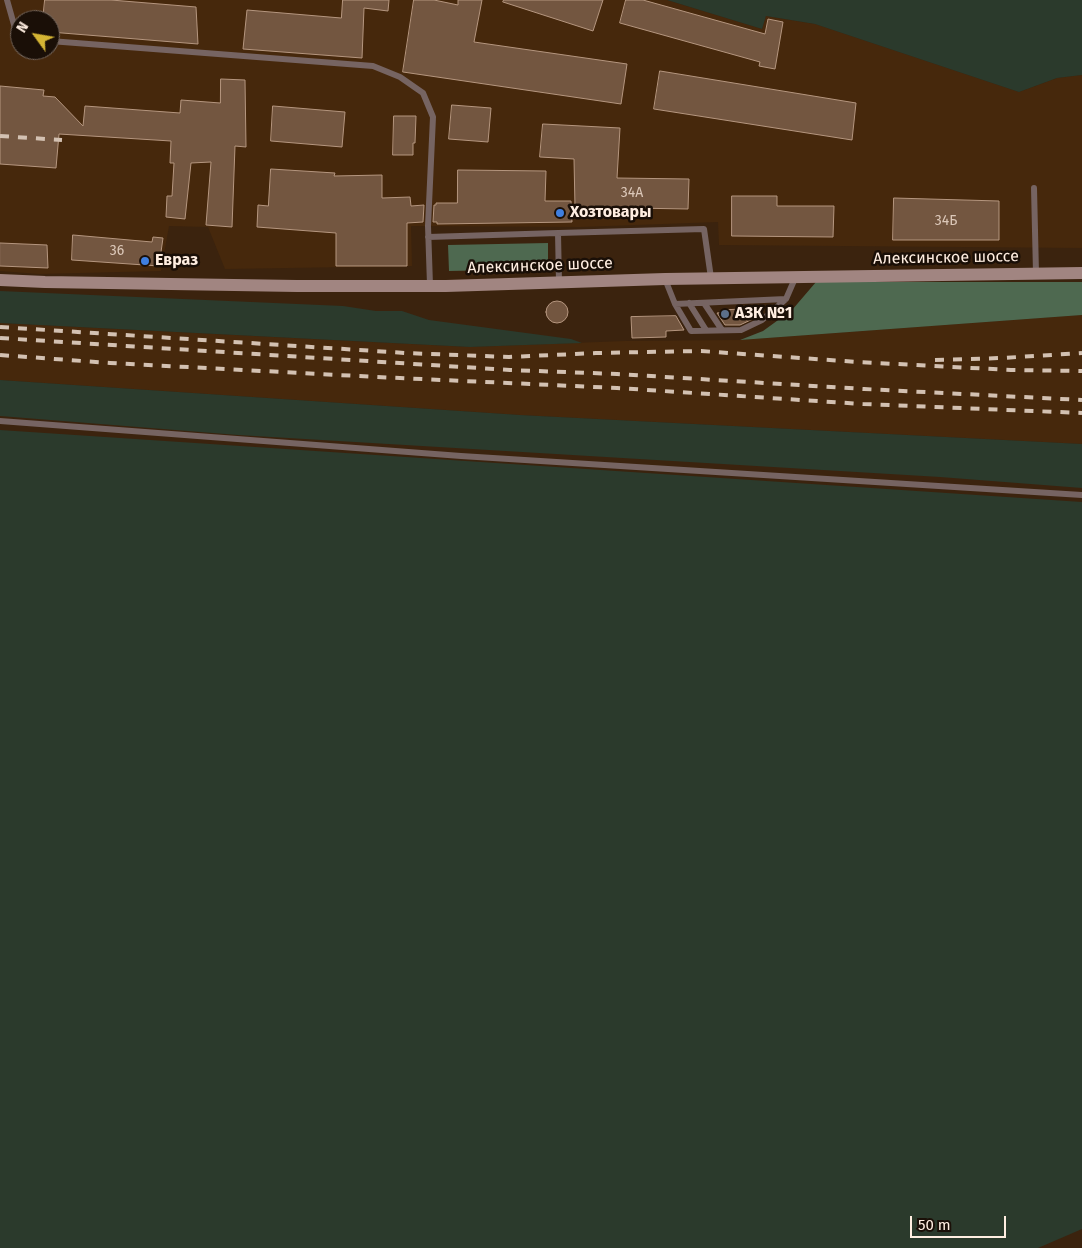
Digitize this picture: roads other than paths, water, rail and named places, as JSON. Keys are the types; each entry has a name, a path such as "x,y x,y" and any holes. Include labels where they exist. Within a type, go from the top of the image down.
{"main road":[{"name":"Алексинское шоссе","path":"0,280 278,286 499,285 796,276 1082,273"}],"lane":[{"path":"60,42 372,66 400,77 423,93 433,117 428,237 430,285"},
{"path":"1034,188 1036,273"},
{"path":"428,237 704,228 711,278"},
{"path":"558,232 560,282"},
{"path":"664,279 675,304 691,330 741,330 762,320 786,299 796,276"},
{"path":"675,304 786,299"},
{"path":"689,303 706,330"},
{"path":"704,303 722,330"},
{"path":"0,421 451,455 1082,495"}],"railway":[{"path":"0,136 62,140"},
{"path":"0,327 406,353 509,357 701,351 858,362 1011,370 1082,371"},
{"path":"0,338 510,370 617,374 1082,400"},
{"path":"935,360 1082,353"},
{"path":"0,355 110,363 617,388 863,404 1082,413"}],"place":[{"name":"Хозтовары","path":"560,213"},
{"name":"Евраз","path":"145,261"},
{"name":"АЗК №1","path":"725,314"}]}
